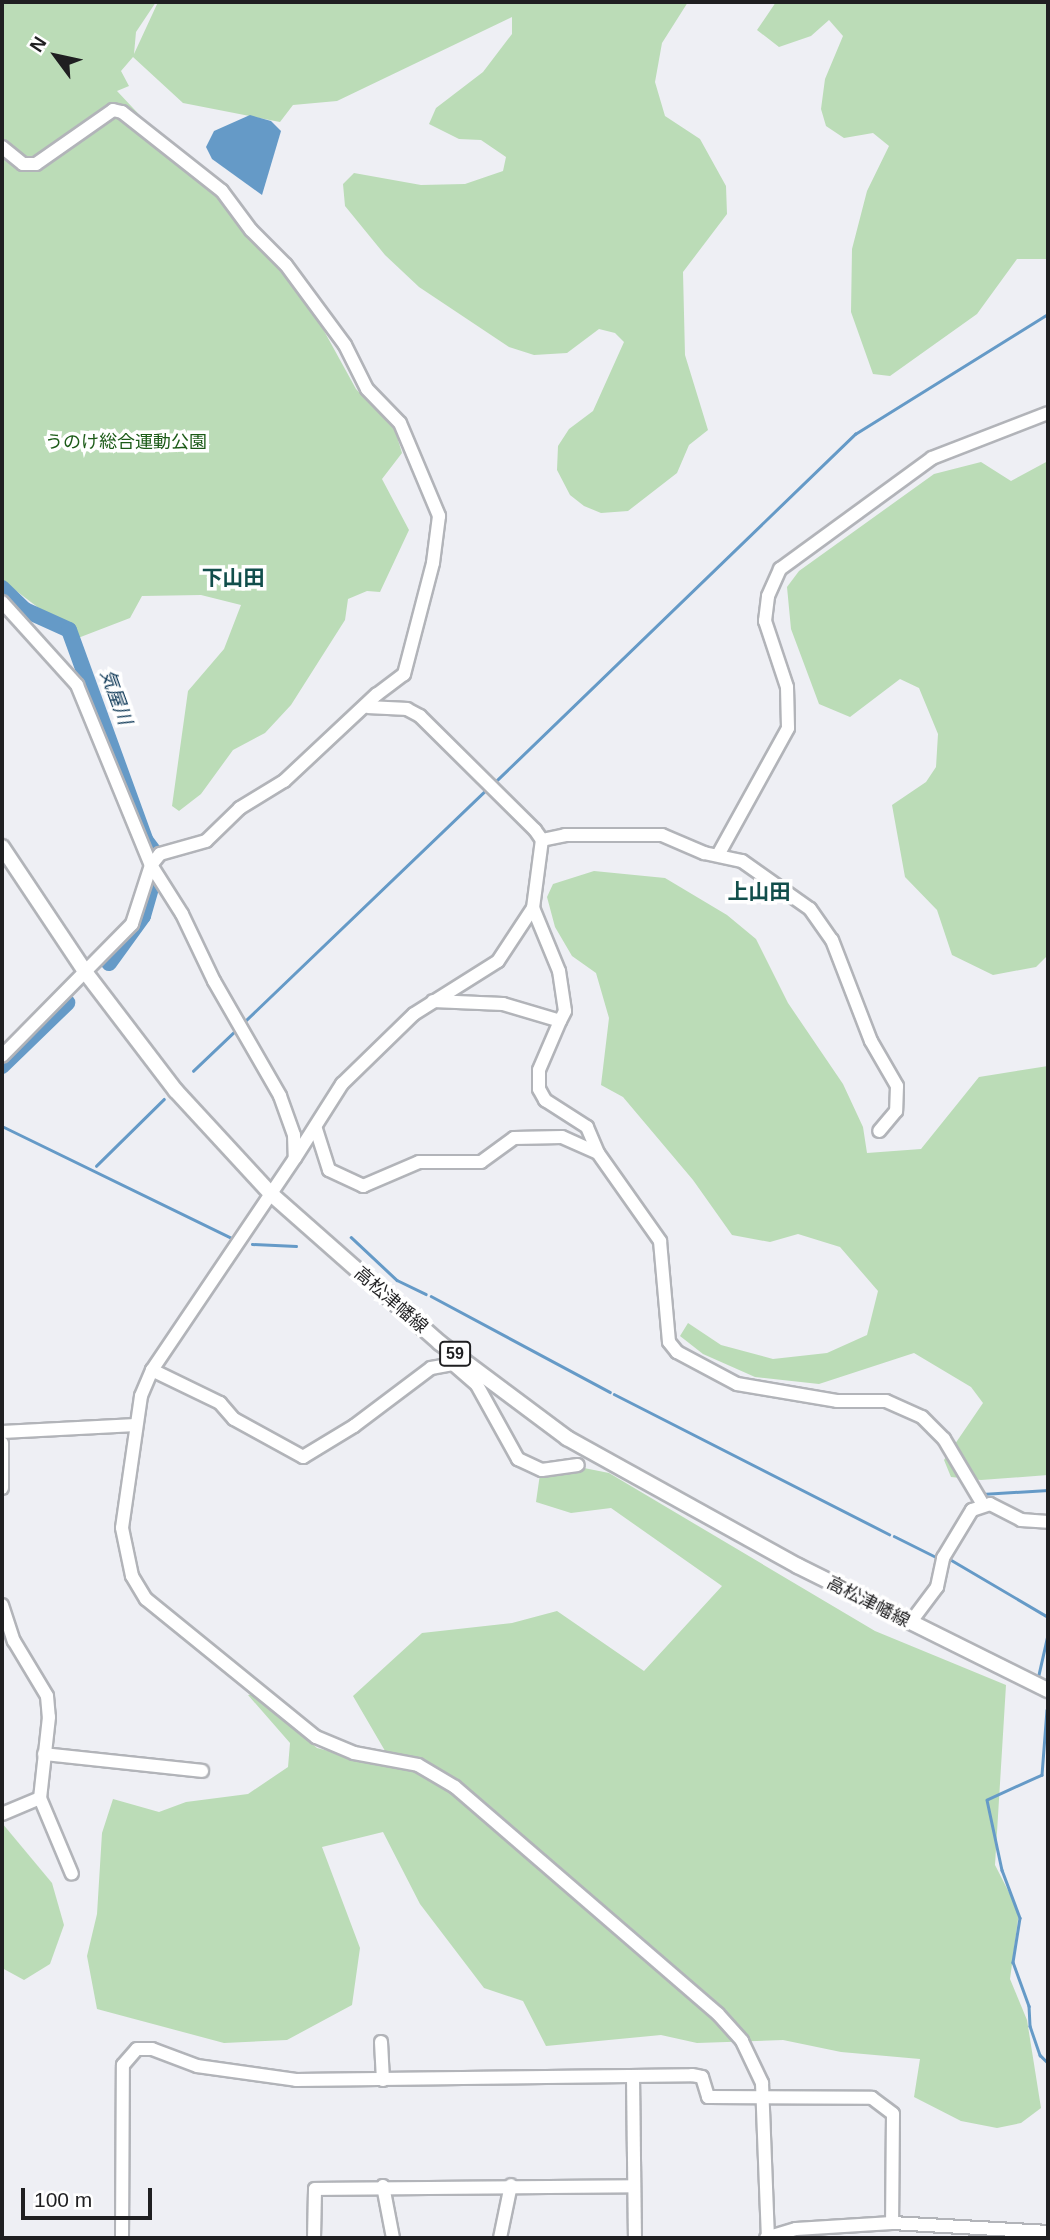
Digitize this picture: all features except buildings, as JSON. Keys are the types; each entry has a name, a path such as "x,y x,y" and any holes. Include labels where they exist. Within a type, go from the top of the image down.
{"main road":[{"name":"高松津幡線","path":"2,848 86,973 176,1091 271,1194 440,1343 567,1438 910,1623 1048,1690"}],"street":[{"path":"2,147 23,164 36,164 102,114 122,112 222,191 251,230 286,265 345,345 367,389 400,423 437,505 438,529 404,674 377,694 368,707 284,781 240,808 206,841 160,854 151,865 132,924 2,1056"},
{"path":"718,855 788,728 787,687 765,621 768,596 780,569 932,458 1048,413"},
{"path":"2,603 77,685 151,865 280,1096 293,1135 295,1158"},
{"path":"368,707 407,709 420,716 542,840"},
{"path":"542,840 565,835 662,835 742,861 810,909 832,940 871,1041 897,1086 895,1111 879,1131"},
{"path":"542,840 533,908 498,961 433,1001 342,1084 316,1129 152,1370 141,1396 122,1528 128,1564 146,1599 316,1737 354,1753 418,1765 455,1787 718,2014 742,2041 762,2083 767,2238 796,2229 892,2223 1048,2232"},
{"path":"533,908 559,971 565,1011 539,1070 539,1089 545,1100 587,1127 598,1153 648,1218 660,1241 669,1342 677,1352 737,1384 837,1401 886,1401 922,1417 944,1439 982,1503 1021,1520 1048,1522"},
{"path":"433,1001 503,1004 560,1021"},
{"path":"316,1129 329,1170 363,1186 432,1160 481,1162 514,1139 562,1137 598,1153"},
{"path":"152,1370 220,1403 234,1419 303,1457 439,1364 458,1367 485,1399 518,1460 542,1470 578,1465"},
{"path":"485,1399 496,1385"},
{"path":"2,1432 136,1426"},
{"path":"2,1443 2,1488"},
{"path":"910,1623 940,1581 943,1559 955,1534 982,1503"},
{"path":"2,1605 14,1641 47,1696 40,1798 72,1874"},
{"path":"44,1754 202,1771"},
{"path":"2,1814 40,1798"},
{"path":"380,2042 383,2080"},
{"path":"122,2238 123,2065 137,2049 152,2049 197,2066 284,2079 692,2075 702,2077 708,2096 764,2099 872,2098 893,2114 892,2223"},
{"path":"633,2077 632,2186 635,2238"},
{"path":"500,2238 511,2185"},
{"path":"314,2238 315,2189 383,2186 632,2186"},
{"path":"383,2186 393,2238"}],"green space":[{"name":"うのけ総合運動公園","path":"2,2 156,2 136,32 134,54 158,2 688,2 662,43 655,82 665,116 700,139 726,186 727,214 683,272 685,355 708,430 689,445 677,473 628,511 601,513 584,506 570,495 557,470 558,446 569,429 593,411 624,342 615,333 599,329 567,353 534,355 509,347 419,287 385,255 345,206 343,184 354,173 421,185 465,184 503,171 506,157 481,140 459,139 429,124 436,108 483,72 512,34 512,17 337,101 293,105 280,122 183,103 133,57 121,71 129,86 117,91 148,124 142,137 218,196 312,309 356,389 395,430 402,453 382,479 409,530 380,592 367,591 348,599 345,620 291,705 265,733 233,750 201,794 179,811 172,806 188,691 224,649 241,605 201,595 142,596 130,618 78,638 2,580"},
{"path":"776,2 1048,2 1048,259 1017,259 977,314 890,376 873,374 851,312 852,249 867,191 889,146 873,133 844,138 826,126 821,109 825,79 843,36 829,20 811,36 779,47 757,30"},
{"path":"1048,461 1048,955 1036,967 993,975 952,955 937,910 905,877 892,805 926,782 936,767 938,734 919,688 900,679 850,717 819,704 791,629 787,587 799,571 934,474 981,462 1011,481"},
{"path":"594,871 665,878 727,915 756,939 788,1003 843,1084 863,1127 867,1153 921,1149 979,1077 1048,1066 1048,1475 981,1480 951,1477 944,1460 983,1403 971,1387 914,1353 819,1384 755,1377 703,1354 680,1336 688,1323 721,1345 773,1359 827,1353 867,1335 878,1291 840,1247 798,1234 770,1242 732,1235 693,1180 623,1097 601,1085 609,1018 596,973 572,956 555,927 547,897 553,884"},
{"path":"579,1467 609,1473 875,1631 1006,1685 995,1865 1019,1912 1010,1979 1027,2020 1041,2108 1021,2123 997,2128 961,2121 914,2097 920,2059 841,2052 783,2040 697,2043 661,2035 546,2046 523,2001 484,1988 420,1904 383,1832 322,1847 360,1948 352,2005 287,2040 224,2043 97,2009 87,1956 97,1914 102,1833 113,1799 159,1812 186,1802 248,1794 288,1767 290,1743 248,1695 255,1694 317,1748 395,1768 353,1696 422,1633 512,1623 557,1611 644,1671 722,1586 611,1508 571,1513 536,1502 540,1474"},
{"path":"2,1823 52,1883 64,1925 50,1964 24,1980 2,1968"}],"water":[{"path":"250,115 271,121 281,131 262,195 212,159 206,147 214,131"}],"waterway":[{"path":"495,782 855,434 1048,314"},
{"name":"気屋川","path":"2,588 25,610 69,630 146,841 155,853"},
{"path":"243,1023 488,788"},
{"name":"気屋川","path":"109,963 143,916 152,885"},
{"name":"気屋川","path":"2,1066 67,1003"},
{"path":"193,1071 236,1030"},
{"path":"96,1166 164,1099"},
{"path":"2,1126 232,1238"},
{"path":"351,1237 397,1280 426,1294"},
{"path":"252,1244 296,1246"},
{"path":"431,1296 610,1392"},
{"path":"614,1394 889,1534"},
{"path":"982,1494 1048,1490"},
{"path":"894,1536 940,1559"},
{"path":"948,1558 1048,1617"},
{"path":"1038,1677 1048,1633"},
{"path":"1047,1710 1042,1775 987,1800 1002,1870 1020,1918 1013,1962 1029,2006 1030,2026 1040,2055 1048,2063"}],"district":[{"name":"下山田","path":"233,578"},
{"name":"上山田","path":"759,892"}]}
